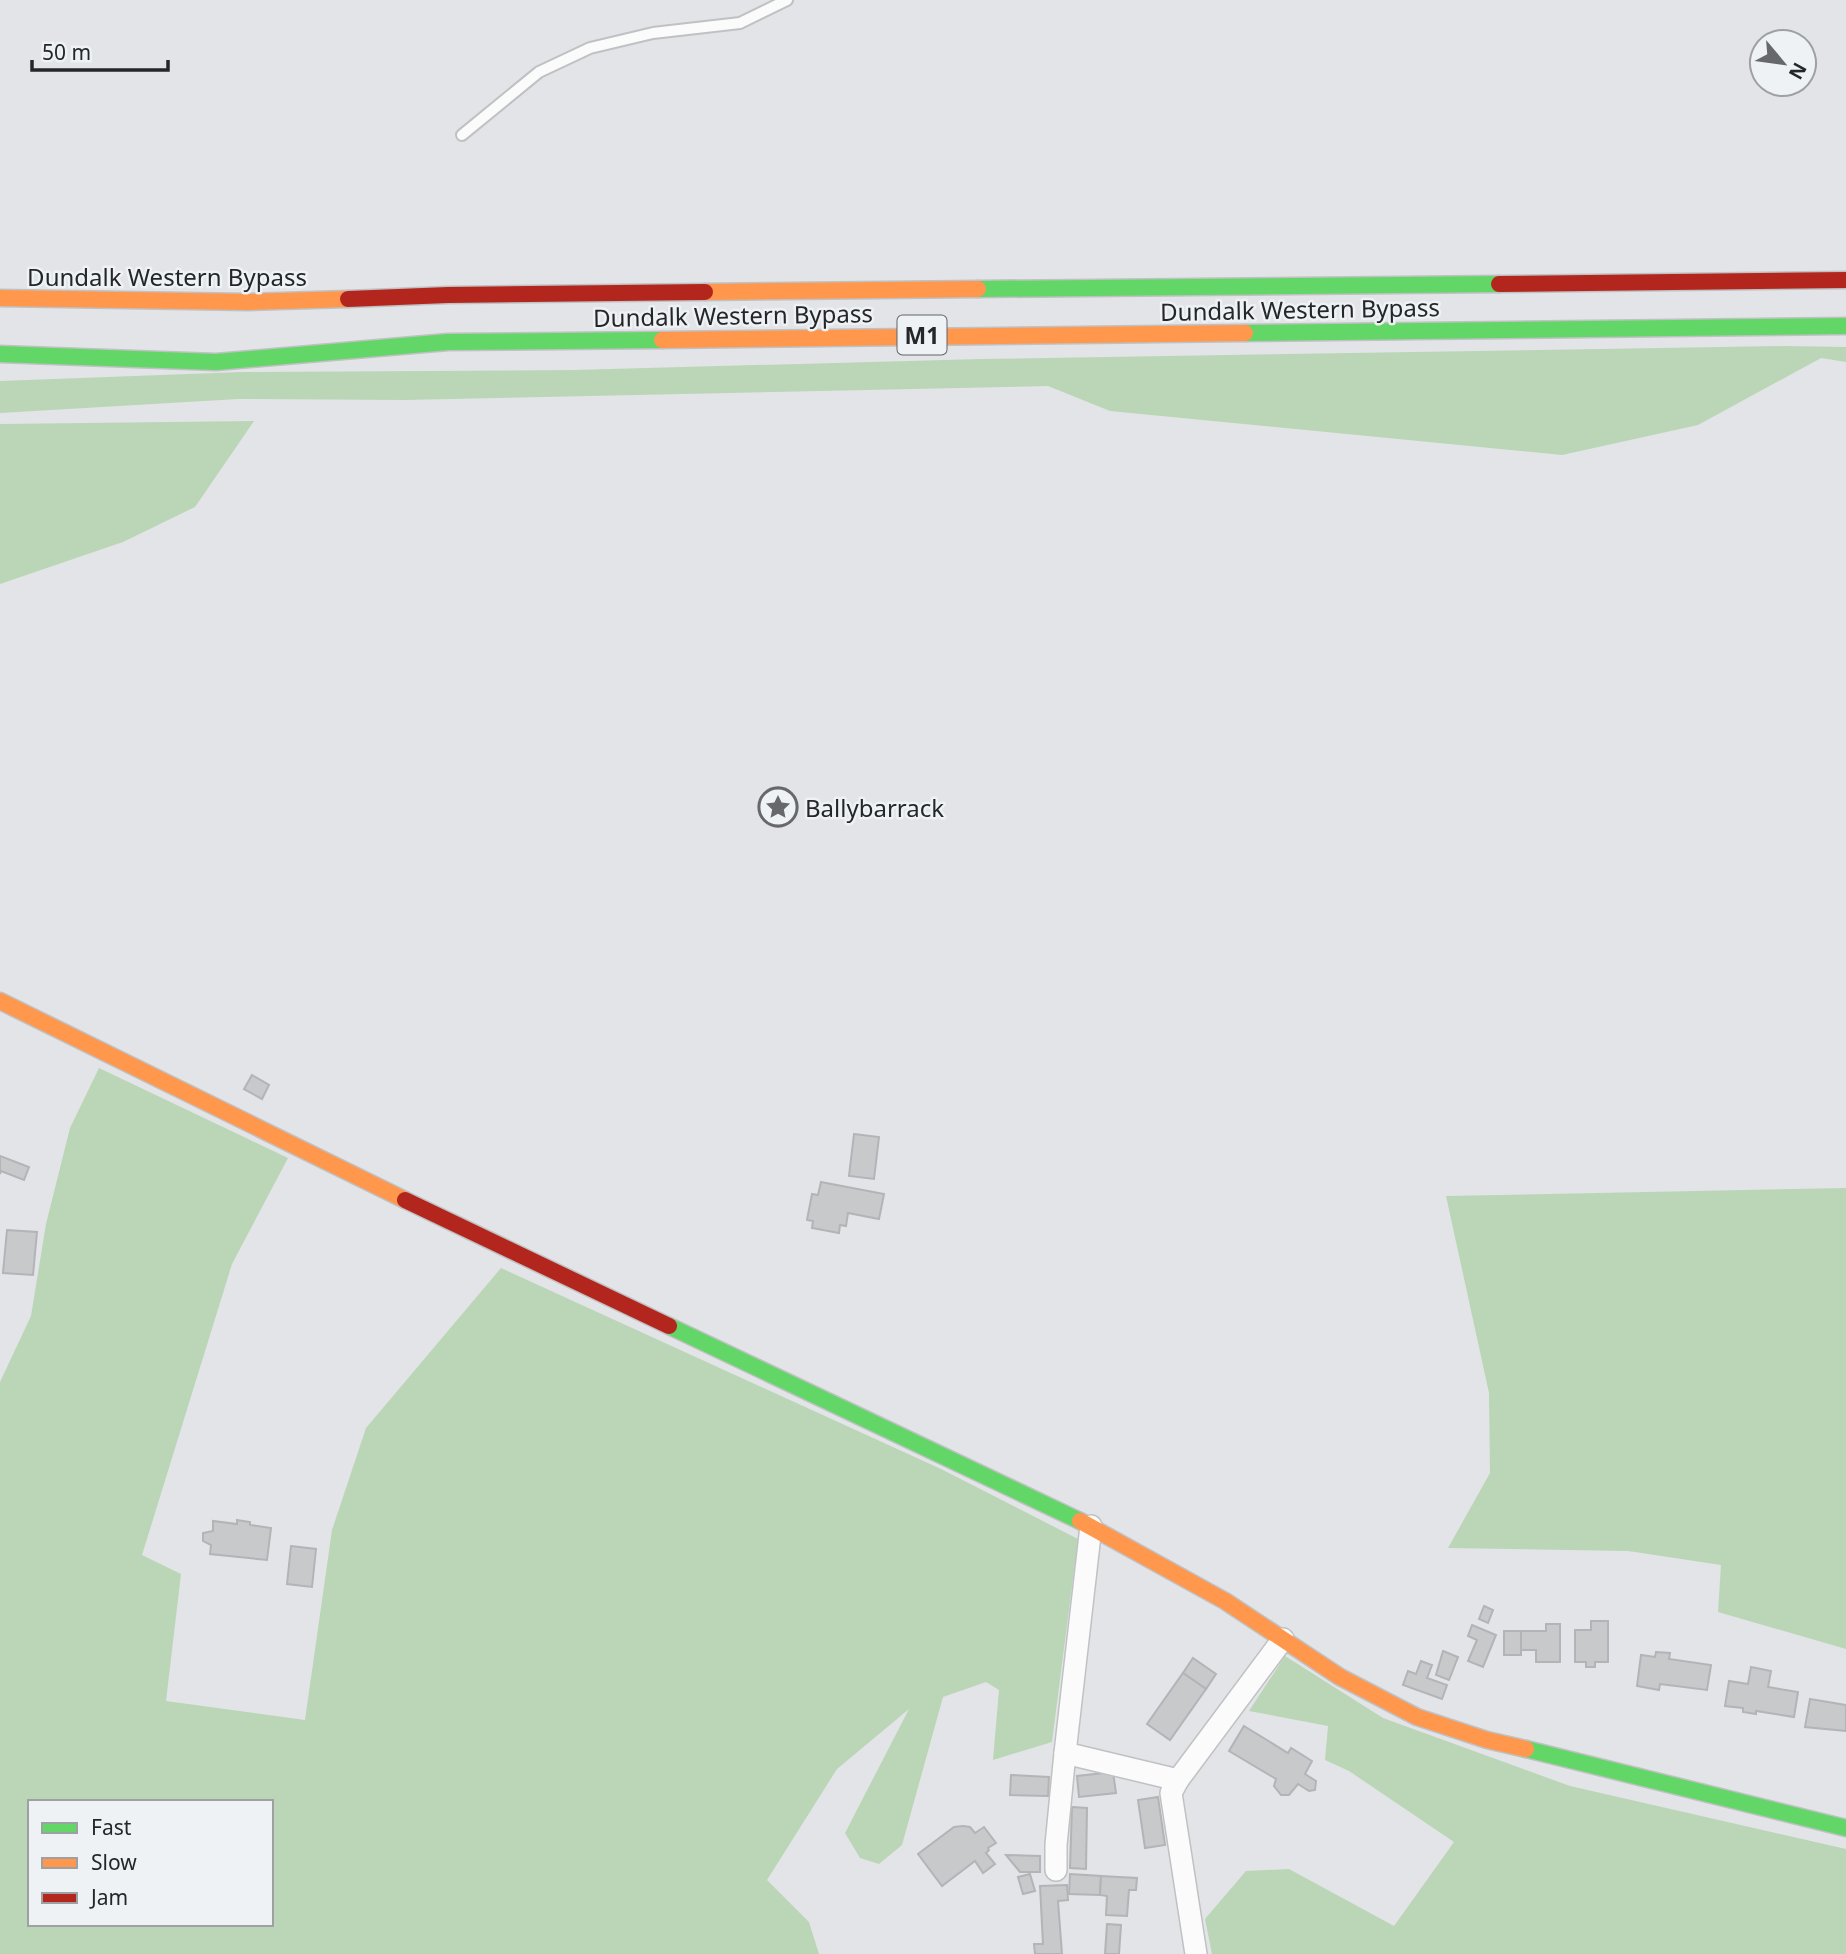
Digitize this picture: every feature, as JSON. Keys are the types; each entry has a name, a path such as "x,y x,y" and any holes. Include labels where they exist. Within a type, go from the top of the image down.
{"main road":[{"name":"Dundalk Western Bypass","path":"0,298 249,302 448,295 1846,280"},
{"name":"Dundalk Western Bypass","path":"0,354 216,362 462,342 1846,326"},
{"path":"0,1001 523,1258 1059,1509 1226,1601 1340,1677 1417,1717 1487,1740 1846,1828"}],"street":[{"path":"1056,1870 1065,1753 1091,1527"},
{"path":"1196,1954 1171,1793 1283,1639"},
{"path":"1065,1753 1178,1780"}],"lane":[{"path":"462,135 539,72 590,48 653,33 740,23 787,0"}],"green space":[{"path":"1846,347 1846,362 1821,358 1698,425 1562,455 1110,411 1048,386 404,400 238,399 0,413 0,381 242,372 574,370 981,359"},
{"path":"254,421 195,507 123,542 0,584 0,424"},
{"path":"99,1068 288,1158 232,1264 142,1555 181,1574 166,1701 305,1720 332,1530 366,1428 501,1268 941,1469 1078,1539 1052,1742 993,1760 999,1690 986,1682 943,1697 902,1845 879,1864 860,1858 845,1833 909,1709 837,1769 767,1880 809,1922 819,1954 0,1954 0,1382 31,1316 46,1224 70,1128"},
{"path":"1846,1188 1846,1649 1718,1612 1721,1565 1628,1551 1448,1548 1490,1473 1489,1393 1446,1196"},
{"path":"1285,1656 1383,1718 1570,1786 1846,1849 1846,1954 1212,1954 1205,1919 1246,1871 1289,1869 1394,1926 1454,1842 1349,1771 1325,1760 1328,1726 1249,1711"}],"building":[{"path":"252,1075 269,1085 262,1099 244,1089"},
{"path":"854,1134 879,1137 874,1179 849,1176"},
{"path":"0,1156 29,1167 24,1180 1,1171 0,1174"},
{"path":"821,1182 884,1194 879,1219 848,1213 846,1226 840,1225 839,1233 812,1228 813,1221 807,1220 812,1194 818,1195"},
{"path":"7,1230 37,1232 33,1275 3,1273"},
{"path":"237,1520 271,1528 267,1560 210,1554 211,1545 203,1541 203,1533 213,1531 213,1521 237,1524"},
{"path":"291,1546 316,1549 312,1587 287,1584"},
{"path":"1484,1606 1493,1610 1488,1623 1479,1619"},
{"path":"1591,1621 1608,1621 1608,1662 1595,1662 1595,1667 1586,1667 1586,1662 1575,1662 1575,1630 1591,1630"},
{"path":"1546,1624 1560,1624 1560,1662 1536,1662 1536,1650 1521,1650 1521,1631 1546,1631"},
{"path":"1472,1625 1496,1635 1483,1667 1468,1661 1477,1640 1468,1636"},
{"path":"1504,1631 1521,1631 1521,1655 1504,1655"},
{"path":"1443,1651 1458,1657 1449,1680 1436,1675"},
{"path":"1656,1652 1670,1653 1669,1659 1711,1665 1707,1690 1660,1684 1659,1690 1637,1686 1641,1655 1655,1657"},
{"path":"1193,1658 1216,1674 1206,1689 1183,1673"},
{"path":"1421,1661 1432,1665 1427,1678 1447,1685 1442,1699 1403,1685 1408,1671 1416,1674"},
{"path":"1751,1667 1771,1671 1768,1687 1798,1692 1794,1717 1756,1711 1756,1714 1743,1712 1743,1708 1725,1706 1729,1681 1748,1684"},
{"path":"1183,1673 1206,1689 1170,1740 1147,1724"},
{"path":"1810,1699 1846,1705 1846,1731 1805,1727"},
{"path":"1244,1726 1288,1753 1291,1748 1312,1761 1305,1774 1316,1781 1315,1790 1309,1791 1298,1784 1289,1795 1281,1795 1274,1786 1276,1779 1229,1751"},
{"path":"1113,1772 1116,1793 1079,1797 1077,1776"},
{"path":"1011,1775 1049,1777 1048,1796 1010,1795"},
{"path":"1158,1797 1165,1845 1145,1848 1138,1800"},
{"path":"1072,1807 1087,1808 1086,1869 1070,1868"},
{"path":"954,1827 970,1827 975,1833 984,1827 996,1843 988,1848 986,1853 995,1864 983,1873 975,1861 942,1886 918,1854"},
{"path":"1006,1855 1040,1856 1040,1872 1020,1872"},
{"path":"1030,1874 1035,1891 1023,1894 1018,1877"},
{"path":"1070,1874 1101,1876 1100,1895 1069,1894"},
{"path":"1101,1876 1137,1878 1136,1890 1129,1890 1127,1916 1106,1915 1107,1896 1100,1895"},
{"path":"1067,1885 1068,1900 1058,1901 1062,1954 1035,1954 1034,1944 1043,1944 1040,1886"},
{"path":"1107,1924 1121,1925 1119,1954 1105,1954"}],"traffic: fast":[{"path":"978,289 1499,284"},
{"path":"1245,333 1846,326"},
{"path":"0,354 216,362 448,342 662,340"},
{"path":"669,1326 1080,1521"},
{"path":"1526,1749 1846,1828"}],"traffic: slow":[{"path":"705,292 978,289"},
{"path":"0,298 249,302 348,299"},
{"path":"662,340 1245,333"},
{"path":"0,1001 405,1200"},
{"path":"1080,1521 1225,1601 1340,1677 1417,1717 1487,1740 1526,1749"}],"traffic: jam":[{"path":"1499,284 1846,280"},
{"path":"348,299 705,292"},
{"path":"405,1200 669,1326"}],"place":[{"name":"Ballybarrack","path":"778,807"}]}
